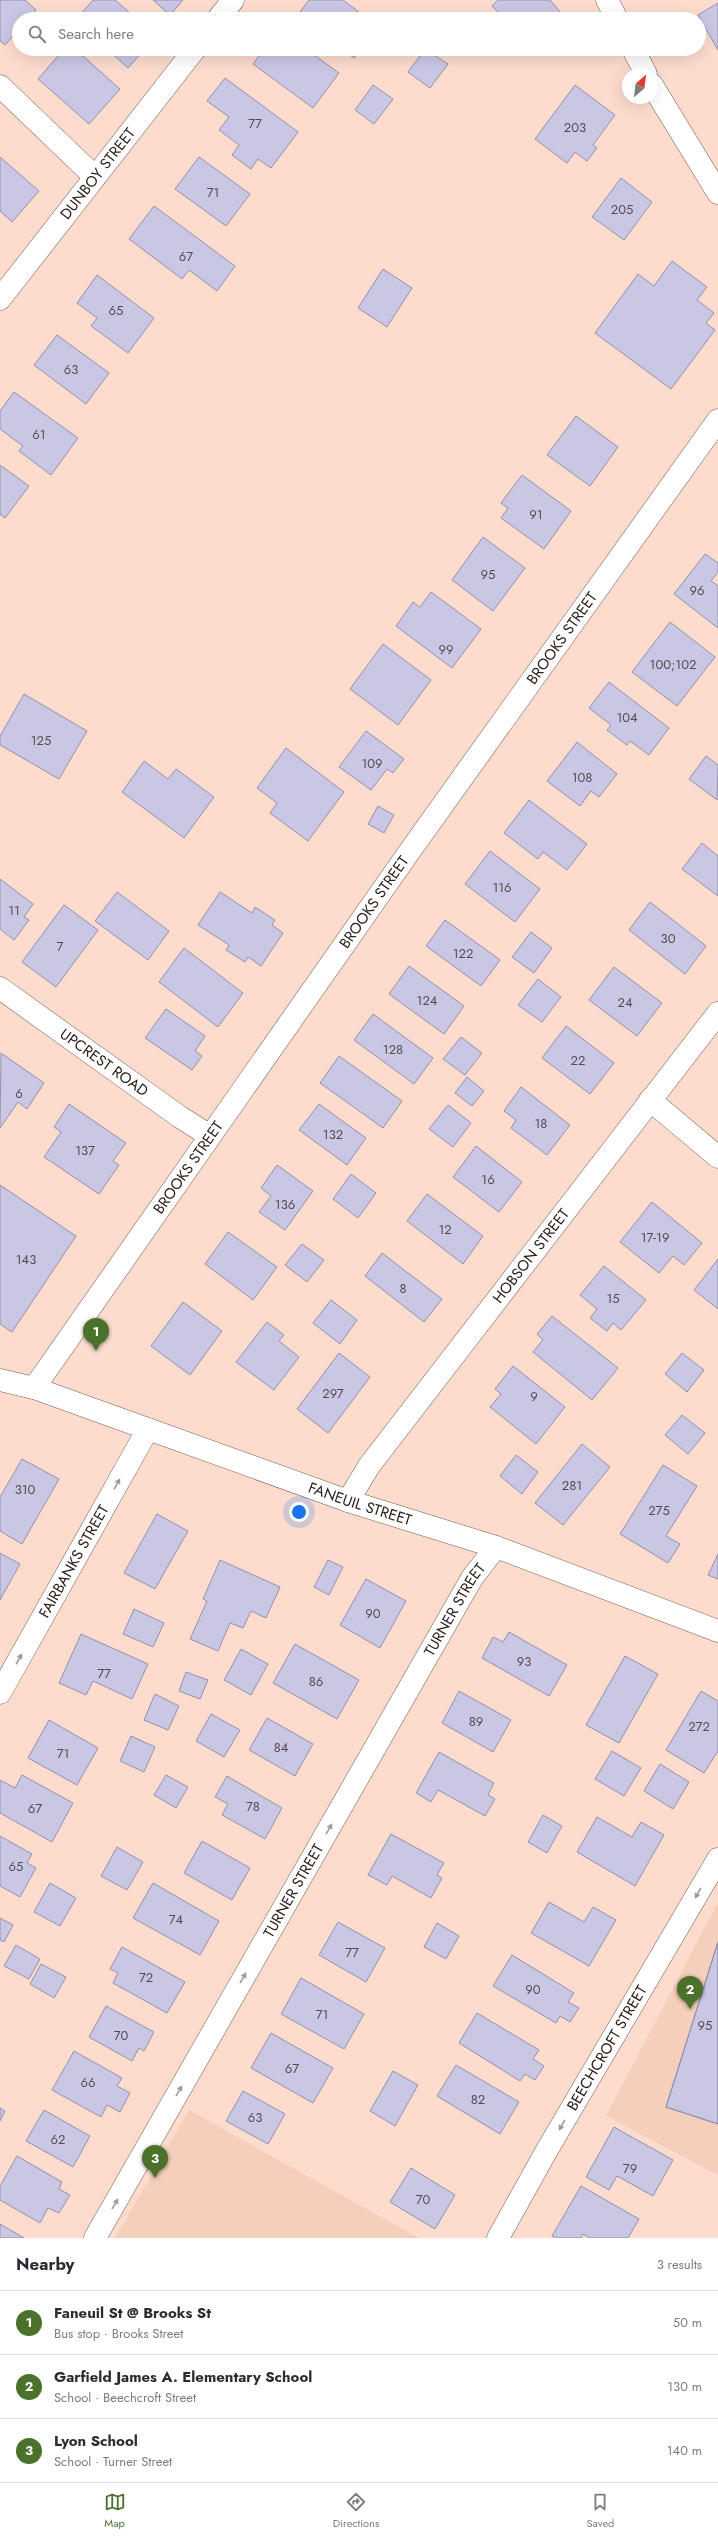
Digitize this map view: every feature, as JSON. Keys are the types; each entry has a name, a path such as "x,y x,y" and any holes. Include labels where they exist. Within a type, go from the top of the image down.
{"street":[{"path":"224,12 233,0"},
{"path":"607,0 613,12"},
{"name":"DUNBOY STREET","path":"0,299 190,56"},
{"path":"637,56 643,68"},
{"path":"0,86 95,177"},
{"path":"658,94 718,193"},
{"name":"BROOKS STREET","path":"34,1388 458,783 718,420"},
{"name":"UPCREST ROAD","path":"0,988 210,1136"},
{"name":"HOBSON STREET","path":"348,1501 369,1466 718,1013"},
{"path":"650,1100 718,1157"},
{"name":"FANEUIL STREET","path":"0,1380 34,1388 348,1501 496,1547 718,1631"},
{"name":"FAIRBANKS STREET","path":"0,1693 148,1428"},
{"name":"TURNER STREET","path":"95,2238 472,1578 496,1547"},
{"name":"BEECHCROFT STREET","path":"498,2238 547,2150 718,1859"}],"shaded area":[{"path":"718,1902 718,2175 606,2116"},
{"path":"189,2110 419,2238 115,2238"}],"building":[{"path":"0,0 25,0 36,10 34,12 12,12 12,37 5,45 0,41"},
{"path":"93,0 115,0 129,12 82,12"},
{"path":"153,0 183,0 173,12 167,12"},
{"path":"309,0 343,0 359,12 300,12"},
{"path":"498,0 550,0 560,12 498,12 492,6"},
{"path":"718,3 718,50 706,29 706,12 703,12"},
{"path":"58,56 83,56 120,89 89,124 38,79"},
{"path":"115,56 139,56 128,68"},
{"path":"259,56 316,56 339,73 313,108 253,64"},
{"path":"420,56 436,56 448,64 430,88 408,72"},
{"path":"225,78 298,132 271,168 258,159 251,169 232,155 239,145 219,130 229,117 207,101"},
{"path":"373,85 393,99 374,124 355,110"},
{"path":"575,85 615,115 593,145 597,148 587,161 575,152 567,163 535,139"},
{"path":"0,157 39,191 12,222 0,211"},
{"path":"199,157 250,194 226,226 175,189"},
{"path":"621,178 652,202 624,240 592,217"},
{"path":"154,206 235,266 217,291 189,270 182,279 129,239"},
{"path":"672,261 707,287 697,300 714,313 706,323 715,330 671,389 595,333 638,274 654,286"},
{"path":"383,269 412,288 387,327 358,308"},
{"path":"97,275 154,318 128,353 91,326 97,318 77,303"},
{"path":"57,335 109,373 86,404 34,365"},
{"path":"14,392 78,438 51,475 19,451 23,446 0,429 0,411"},
{"path":"576,416 618,447 590,486 547,455"},
{"path":"0,465 29,486 5,518 0,514"},
{"path":"522,475 571,511 544,549 501,518 508,508 501,503"},
{"path":"483,537 525,568 493,611 452,580"},
{"path":"705,554 718,563 718,572 711,581 718,586 718,628 674,594"},
{"path":"431,592 481,629 452,668 396,626 413,602 420,607"},
{"path":"670,622 715,657 677,706 632,672"},
{"path":"383,644 431,680 398,725 350,689"},
{"path":"609,682 669,728 649,755 630,741 627,745 607,730 611,725 589,708"},
{"path":"24,694 87,731 59,779 0,745 0,736"},
{"path":"366,731 404,759 393,773 387,769 371,790 339,767"},
{"path":"577,742 617,774 599,797 591,791 580,806 547,781"},
{"path":"286,748 344,792 308,841 270,813 277,803 257,788"},
{"path":"706,756 718,765 717,800 689,779"},
{"path":"144,761 168,779 176,769 214,797 184,838 122,792"},
{"path":"529,800 587,844 567,870 543,852 538,859 504,833"},
{"path":"378,806 394,815 384,833 368,824"},
{"path":"702,843 718,856 718,896 682,869"},
{"path":"490,851 540,889 515,922 465,884"},
{"path":"0,879 33,904 24,917 29,920 14,940 0,929"},
{"path":"117,892 169,931 148,960 95,921"},
{"path":"220,892 252,913 255,907 275,920 272,925 283,933 261,966 248,957 245,962 226,950 229,945 198,925"},
{"path":"650,902 706,946 685,974 629,930"},
{"path":"64,905 98,930 56,987 22,962"},
{"path":"445,920 500,960 481,986 426,946"},
{"path":"531,932 552,948 534,973 512,957"},
{"path":"184,948 243,993 218,1027 159,982"},
{"path":"409,966 464,1006 444,1034 389,994"},
{"path":"614,967 662,1003 637,1036 589,1000"},
{"path":"538,979 561,997 542,1022 518,1005"},
{"path":"166,1009 205,1036 195,1051 202,1056 192,1070 145,1038"},
{"path":"373,1014 433,1058 414,1084 354,1040"},
{"path":"566,1026 614,1063 590,1094 542,1058"},
{"path":"461,1037 482,1053 465,1075 443,1059"},
{"path":"1,1053 44,1083 27,1109 18,1102 0,1128"},
{"path":"339,1056 402,1101 383,1128 320,1083"},
{"path":"467,1077 484,1091 472,1106 455,1093"},
{"path":"521,1087 570,1125 547,1155 511,1128 516,1120 504,1111"},
{"path":"69,1104 126,1143 113,1161 119,1165 99,1194 44,1157 61,1132 54,1127"},
{"path":"319,1104 366,1138 347,1165 299,1130"},
{"path":"448,1105 471,1123 453,1147 429,1129"},
{"path":"476,1146 522,1182 499,1212 453,1177"},
{"path":"277,1165 313,1191 285,1230 259,1212 271,1196 261,1188"},
{"path":"351,1174 376,1193 358,1218 333,1199"},
{"path":"0,1185 76,1236 12,1332 0,1324"},
{"path":"427,1194 483,1236 463,1264 407,1221"},
{"path":"652,1202 702,1243 684,1265 673,1256 659,1273 620,1242"},
{"path":"228,1232 277,1267 253,1300 205,1264"},
{"path":"302,1244 324,1260 307,1282 285,1265"},
{"path":"382,1253 442,1299 424,1322 365,1276"},
{"path":"718,1259 718,1309 694,1290"},
{"path":"604,1266 646,1300 621,1330 613,1323 607,1331 590,1318 597,1309 580,1295"},
{"path":"331,1300 357,1320 340,1344 313,1323"},
{"path":"183,1302 222,1331 190,1375 151,1346"},
{"path":"552,1316 618,1368 592,1400 533,1352 543,1340 537,1334"},
{"path":"267,1322 284,1335 279,1341 299,1357 274,1390 236,1362"},
{"path":"339,1353 370,1377 328,1433 297,1409"},
{"path":"682,1353 704,1370 687,1392 665,1374"},
{"path":"513,1366 565,1407 536,1444 490,1407 501,1394 495,1389"},
{"path":"682,1415 705,1433 688,1454 665,1435"},
{"path":"582,1444 610,1467 563,1525 535,1503"},
{"path":"516,1455 538,1472 522,1494 500,1476"},
{"path":"22,1459 59,1479 22,1544 0,1531 0,1497"},
{"path":"663,1465 697,1486 666,1536 680,1544 668,1563 620,1534"},
{"path":"157,1514 188,1531 155,1589 124,1573"},
{"path":"0,1553 20,1564 0,1600"},
{"path":"718,1554 718,1579 708,1575"},
{"path":"220,1560 280,1587 266,1618 251,1611 243,1628 230,1623 218,1651 190,1639 207,1601 203,1599"},
{"path":"328,1560 343,1567 329,1595 314,1587"},
{"path":"366,1579 406,1601 380,1648 340,1625"},
{"path":"134,1609 164,1623 153,1647 123,1634"},
{"path":"509,1632 567,1665 549,1696 482,1658 493,1637 503,1642"},
{"path":"81,1634 148,1664 132,1699 93,1681 86,1695 59,1683"},
{"path":"295,1644 359,1680 337,1719 273,1683"},
{"path":"241,1649 268,1664 251,1695 224,1680"},
{"path":"625,1656 658,1674 619,1743 586,1725"},
{"path":"186,1672 208,1680 200,1699 179,1691"},
{"path":"459,1691 511,1720 493,1752 442,1723"},
{"path":"701,1691 718,1701 718,1751 704,1773 666,1750"},
{"path":"155,1694 179,1706 168,1730 144,1720"},
{"path":"211,1714 240,1730 224,1757 196,1741"},
{"path":"267,1718 313,1744 295,1776 249,1750"},
{"path":"49,1720 98,1748 77,1785 28,1758"},
{"path":"131,1736 155,1747 144,1772 120,1761"},
{"path":"612,1751 641,1768 624,1796 595,1779"},
{"path":"439,1752 494,1783 488,1795 495,1799 485,1816 438,1790 431,1802 416,1793"},
{"path":"660,1764 689,1782 673,1809 644,1791"},
{"path":"22,1775 73,1803 52,1842 0,1813 0,1780 15,1788"},
{"path":"166,1775 188,1787 176,1808 154,1795"},
{"path":"227,1776 282,1808 265,1839 222,1815 228,1804 215,1797"},
{"path":"543,1815 562,1826 547,1853 528,1842"},
{"path":"597,1817 632,1837 641,1822 664,1835 635,1886 577,1852"},
{"path":"391,1834 444,1863 437,1875 442,1878 431,1898 392,1876 387,1885 368,1875"},
{"path":"0,1836 32,1854 27,1863 36,1868 20,1897 0,1886"},
{"path":"202,1841 250,1868 232,1900 184,1873"},
{"path":"117,1847 143,1862 127,1890 101,1876"},
{"path":"50,1883 76,1898 60,1926 34,1912"},
{"path":"153,1883 219,1921 200,1955 133,1918"},
{"path":"549,1902 584,1922 593,1907 616,1920 589,1966 531,1933"},
{"path":"0,1918 13,1925 4,1942 0,1940"},
{"path":"338,1922 385,1948 366,1982 319,1955"},
{"path":"437,1923 459,1936 446,1959 424,1947"},
{"path":"718,1942 718,2124 666,2107"},
{"path":"718,1942 718,2124 666,2107"},
{"path":"16,1945 40,1959 29,1979 4,1966"},
{"path":"122,1947 185,1982 167,2013 113,1983 118,1973 110,1969"},
{"path":"512,1955 574,1993 568,2002 579,2008 570,2022 560,2016 556,2023 493,1986"},
{"path":"41,1964 66,1977 54,1998 30,1984"},
{"path":"301,1978 364,2014 344,2049 281,2014"},
{"path":"106,2006 154,2032 144,2051 139,2048 132,2061 89,2037"},
{"path":"477,2013 539,2050 533,2059 544,2066 535,2080 525,2074 520,2081 459,2043"},
{"path":"271,2033 333,2068 313,2103 251,2068"},
{"path":"74,2051 122,2078 117,2086 130,2093 120,2112 107,2105 101,2117 52,2090"},
{"path":"456,2065 519,2102 500,2134 437,2096"},
{"path":"393,2071 418,2085 395,2126 370,2111"},
{"path":"243,2091 285,2114 268,2144 226,2121"},
{"path":"0,2108 5,2111 0,2121"},
{"path":"44,2110 90,2136 73,2167 26,2141"},
{"path":"614,2127 673,2160 653,2196 617,2176 609,2190 586,2177"},
{"path":"17,2156 62,2182 59,2189 70,2195 59,2213 48,2208 40,2223 0,2200 0,2186"},
{"path":"411,2168 455,2195 435,2229 390,2202"},
{"path":"581,2186 639,2219 628,2238 590,2238 583,2234 581,2238 556,2238 552,2236"},
{"path":"0,2224 24,2238 0,2238"}],"place":[{"name":"Faneuil St @ Brooks St","path":"96,1351"},
{"name":"Garfield James A. Elementary School","path":"690,2009"},
{"name":"Lyon School","path":"155,2178"}]}
